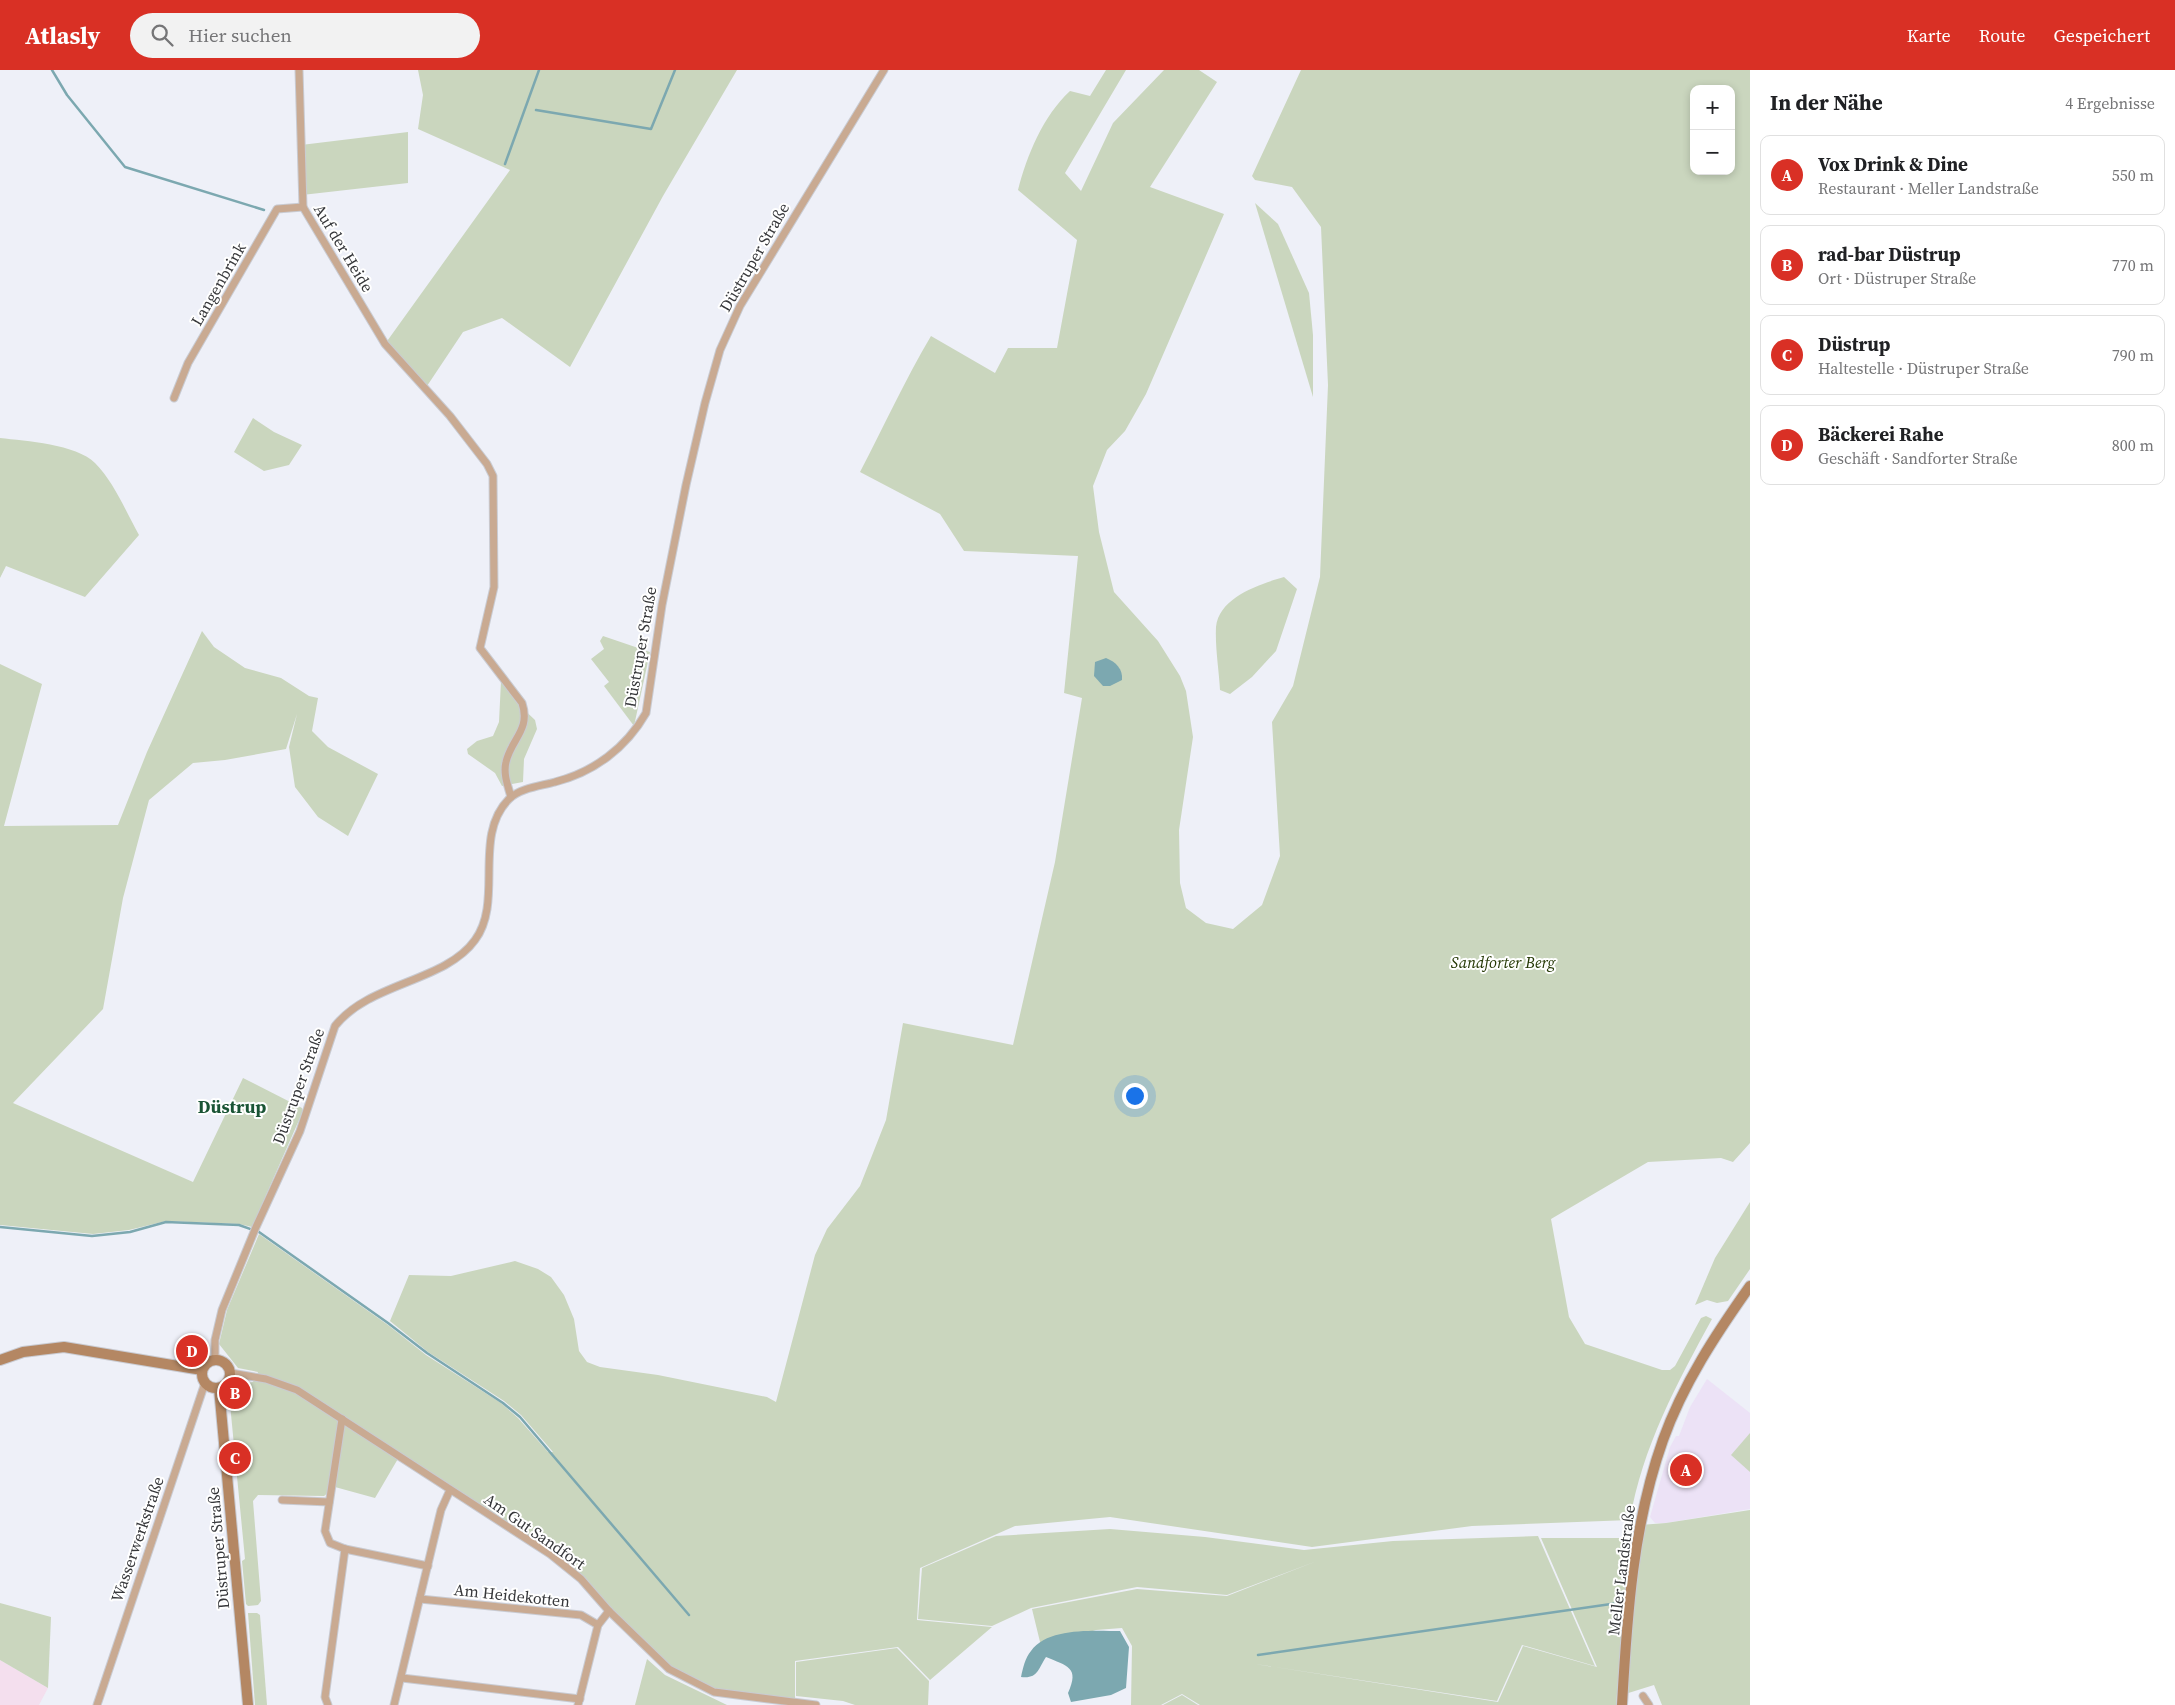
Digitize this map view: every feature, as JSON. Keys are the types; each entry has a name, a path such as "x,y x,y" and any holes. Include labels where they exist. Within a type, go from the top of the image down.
{"street":[{"name":"Auf der Heide","path":"299,70 303,207 385,344 450,416 487,464 493,476 494,587 480,648 522,703 526,713 524,725 506,761 505,774 511,797"},
{"name":"Düstruper Straße","path":"215,1359 215,1340 222,1310 309,1107 334,1026 344,1014 362,1002 457,958 468,949 477,938 484,921 494,824 500,809 511,797 525,790 571,778 598,764 622,746 637,728 646,713 662,605 686,485 705,403 720,350 740,306 884,70"},
{"name":"Langenbrink","path":"174,398 188,363 277,209 303,207"},
{"name":"Meller Landstraße","path":"1622,1705 1633,1571 1640,1524 1651,1476 1670,1422 1698,1365 1750,1286"},
{"path":"0,1360 30,1351 64,1347 202,1370"},
{"path":"215,1359 227,1364 231,1373 226,1384 220,1388 212,1387 205,1383 202,1370 207,1362 215,1359"},
{"name":"Am Gut Sandfort","path":"231,1373 282,1383 342,1419 550,1554 581,1579 609,1611 669,1669 714,1692 816,1705"},
{"name":"Wasserwerkstraße","path":"97,1705 205,1383"},
{"name":"Düstruper Straße","path":"220,1388 248,1705"},
{"path":"342,1419 325,1531 330,1543 345,1549 428,1566"},
{"path":"394,1705 441,1510 450,1490"},
{"path":"282,1500 329,1502"},
{"path":"328,1705 325,1697 345,1549"},
{"name":"Am Heidekotten","path":"420,1599 581,1616 598,1624"},
{"path":"402,1678 579,1702 598,1624 609,1611"},
{"path":"1642,1696 1649,1705"}],"shaded area":[{"path":"1707,1379 1750,1413 1750,1509 1666,1523 1655,1523 1650,1517 1670,1447 1676,1436 1679,1436 1690,1407"},
{"path":"0,1660 48,1688 39,1705 0,1705"}],"green space":[{"path":"418,70 737,70 663,196 570,367 502,318 463,332 425,389 385,344 510,170 418,129 423,95"},
{"name":"Sandforter Berg","path":"1106,70 1126,70 1065,173 1081,191 1113,123 1164,70 1199,70 1217,82 1150,187 1224,214 1146,394 1125,431 1107,450 1093,486 1099,532 1114,592 1158,641 1180,676 1186,691 1193,737 1179,830 1180,883 1186,908 1206,923 1233,929 1262,905 1280,856 1272,722 1293,686 1320,577 1328,385 1321,227 1292,187 1255,180 1252,176 1301,70 1750,70 1750,1143 1733,1162 1721,1158 1648,1162 1551,1219 1569,1317 1585,1344 1662,1370 1670,1370 1675,1366 1701,1318 1706,1316 1712,1319 1662,1416 1643,1467 1630,1520 1472,1526 1312,1547 1110,1517 1015,1526 920,1568 917,1620 992,1627 930,1680 898,1647 795,1661 795,1702 714,1692 669,1669 581,1579 550,1554 399,1457 375,1498 335,1487 324,1496 258,1495 253,1501 261,1601 258,1605 248,1606 246,1604 242,1561 245,1559 230,1404 235,1405 241,1384 253,1382 258,1372 238,1368 219,1344 227,1310 259,1234 388,1325 426,1355 501,1403 518,1418 548,1452 553,1452 521,1415 504,1401 428,1352 390,1321 409,1275 451,1276 515,1261 538,1269 551,1277 564,1295 574,1319 579,1351 587,1362 600,1367 658,1375 767,1397 776,1402 815,1255 827,1229 860,1186 886,1120 903,1023 1013,1045 1055,862 1082,698 1064,693 1078,556 964,551 940,514 860,472 903,386 931,336 995,373 1008,348 1057,348 1077,240 1018,190 1026,163 1037,137 1052,112 1070,91 1090,96"},
{"path":"408,132 408,183 302,195 301,145"},
{"path":"1255,203 1278,224 1309,293 1313,335 1313,397"},
{"path":"253,418 274,432 302,445 289,465 264,471 234,452"},
{"path":"0,438 50,444 87,457 95,463 108,479 139,535 85,597 6,566 0,578"},
{"path":"1284,577 1297,589 1276,651 1252,677 1230,694 1220,690 1216,635 1219,617 1225,608 1242,593"},
{"path":"202,631 214,647 245,668 281,678 309,696 318,698 312,731 328,747 378,774 348,836 318,817 295,787 289,747 297,714 286,749 225,760 193,763 149,800 123,898 103,1009 13,1103 193,1182 243,1078 302,1108 303,1111 252,1227 239,1224 166,1221 129,1230 93,1234 0,1225 0,664 42,684 4,826 118,825 147,752"},
{"path":"603,636 650,652 634,726 604,686 609,682 591,659 604,649 600,641"},
{"path":"501,681 517,703 535,720 537,729 524,759 523,782 502,786 495,773 468,754 467,749 477,741 493,736 499,722"},
{"path":"1750,1202 1750,1269 1728,1301 1717,1303 1707,1300 1695,1305 1715,1258"},
{"path":"1750,1433 1750,1472 1731,1455"},
{"path":"1750,1510 1750,1705 1662,1705 1654,1685 1622,1695 1640,1525 1666,1523"},
{"path":"1110,1529 1205,1537 1304,1550 1393,1541 1538,1536 1595,1666 1522,1645 1497,1701 1255,1664 1498,1702 1523,1646 1597,1667 1541,1538 1631,1538 1616,1705 1200,1705 1182,1694 1161,1705 1131,1705 1132,1646 1122,1628 1096,1630 1041,1646 1032,1609 1137,1589 1227,1596 1317,1561 1227,1595 1137,1587 1031,1608 992,1626 918,1619 922,1568 996,1536"},
{"path":"0,1603 51,1617 48,1688 0,1660"},
{"path":"248,1613 260,1615 267,1705 255,1705"},
{"path":"897,1648 929,1681 928,1705 855,1705 843,1701 796,1696 796,1662"},
{"path":"647,1659 665,1675 727,1705 635,1705"},
{"path":"1182,1695 1198,1705 1163,1705"}],"water":[{"path":"1106,658 1118,666 1122,676 1122,680 1110,686 1103,686 1094,676 1095,662"},
{"path":"1120,1631 1129,1647 1126,1688 1111,1695 1071,1702 1068,1693 1073,1678 1072,1673 1065,1665 1046,1657 1034,1675 1021,1677 1024,1663 1029,1654 1039,1643 1048,1638 1072,1632"}],"waterway":[{"path":"52,70 67,95 125,167 264,210"},
{"path":"505,164 539,70"},
{"path":"536,110 651,129 675,70"},
{"path":"0,1227 92,1236 130,1232 166,1222 239,1225 259,1232 388,1323 427,1353 503,1403 520,1417 689,1615"},
{"path":"1258,1655 1618,1603"}],"place":[{"name":"Bäckerei Rahe","path":"192,1351"},
{"name":"rad-bar Düstrup","path":"235,1393"},
{"name":"Düstrup","path":"235,1458"},
{"name":"Vox Drink & Dine","path":"1686,1470"}],"district":[{"name":"Düstrup","path":"232,1107"}]}
